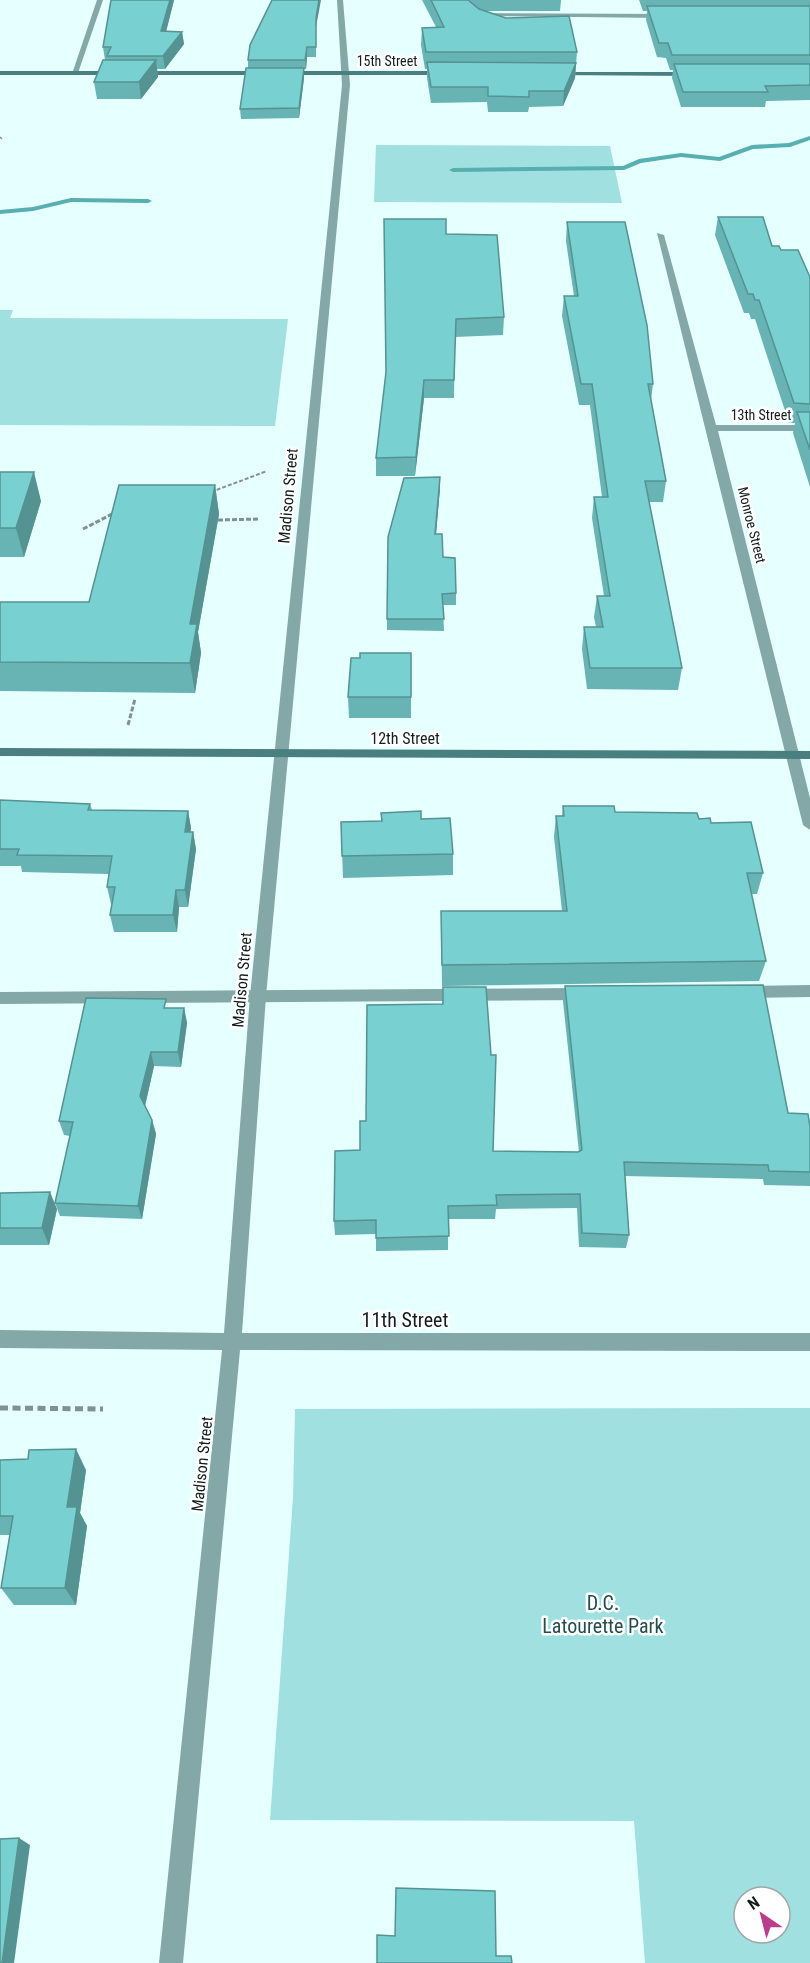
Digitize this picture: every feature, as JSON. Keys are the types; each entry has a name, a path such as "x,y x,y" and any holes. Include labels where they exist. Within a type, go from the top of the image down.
{"street":[{"path":"74,73 100,0"},
{"name":"Madison Street","path":"171,1963 232,1341 258,996 347,73 340,0"},
{"path":"479,24 471,15 681,16"},
{"name":"15th Street","path":"0,73 452,73"},
{"path":"546,74 700,74"},
{"name":"Monroe Street","path":"660,234 712,428 810,825"},
{"name":"13th Street","path":"712,428 810,428"},
{"name":"12th Street","path":"0,752 810,755"},
{"path":"729,992 810,992"},
{"path":"0,998 598,994"},
{"name":"11th Street","path":"0,1339 810,1342"}],"path":[{"path":"210,492 267,471"},
{"path":"83,529 122,510"},
{"path":"218,520 260,519"},
{"path":"128,726 135,699"},
{"path":"0,1408 103,1409"}],"green space":[{"path":"376,145 610,146 622,203 374,202"},
{"path":"0,310 13,310 10,318 288,319 275,426 0,425"},
{"name":"D.C. Latourette Park","path":"810,1408 810,1963 645,1963 634,1821 270,1820 293,1498 295,1409"}],"building":[{"path":"111,0 170,0 161,31 182,32 163,56 107,56 111,47 103,47"},
{"path":"272,0 319,0 316,18 316,47 307,47 305,60 248,60 250,45"},
{"path":"431,0 468,0 479,9 506,18 569,16 577,52 426,52 422,28 444,27"},
{"path":"647,6 810,6 810,55 672,55 668,43 659,43"},
{"path":"103,60 156,60 139,82 94,82"},
{"path":"427,62 576,63 564,91 529,91 529,97 488,96 488,87 431,87"},
{"path":"674,64 810,64 810,85 765,86 768,92 683,92"},
{"path":"246,68 304,68 299,108 240,109"},
{"path":"718,217 763,217 772,246 779,246 781,250 798,250 810,277 810,404 794,403 759,300 755,300 753,294 748,294"},
{"path":"384,219 446,219 446,234 497,235 504,317 456,319 454,380 424,380 416,457 376,458 386,372"},
{"path":"567,222 625,222 647,325 653,384 648,384 666,481 645,481 682,668 590,668 584,627 603,627 597,596 610,596 594,497 608,497 592,384 581,384 564,296 578,296"},
{"path":"797,412 810,412 810,450"},
{"path":"0,472 34,472 16,528 0,528"},
{"path":"440,477 435,534 442,534 443,557 455,558 456,593 442,594 444,619 387,619 388,537 404,478"},
{"path":"119,485 215,485 190,624 197,624 190,663 0,662 0,602 89,602"},
{"path":"360,653 411,653 411,697 348,697 351,658 360,658"},
{"path":"0,800 90,804 88,810 188,811 185,832 193,832 185,890 176,890 173,915 110,915 115,887 107,887 112,856 17,855 19,849 0,849"},
{"path":"563,806 614,806 615,812 697,813 699,819 710,818 711,823 751,822 763,873 747,873 766,961 442,965 441,911 567,911 556,816 564,816"},
{"path":"421,811 421,819 450,818 453,854 342,856 341,822 382,821 381,813"},
{"path":"763,985 788,1113 808,1114 810,1172 769,1171 768,1165 624,1162 629,1235 582,1233 580,1194 496,1195 497,1205 448,1206 449,1236 376,1238 376,1220 334,1221 335,1151 360,1150 360,1121 366,1121 367,1005 443,1004 443,987 486,987 491,1055 496,1055 493,1151 578,1152 582,1150 565,986"},
{"path":"86,998 166,999 164,1008 184,1008 178,1052 151,1052 140,1096 152,1120 138,1206 55,1203 73,1122 59,1121"},
{"path":"50,1192 42,1228 0,1228 0,1193"},
{"path":"76,1449 67,1507 77,1507 65,1588 1,1588 13,1516 0,1516 0,1460 28,1459 29,1450"},
{"path":"19,1838 2,1963 0,1963 0,1839"},
{"path":"396,1888 495,1891 496,1956 511,1956 512,1963 377,1963 377,1935 395,1936"}],"waterway":[{"path":"453,170 624,168 639,161 681,155 720,159 752,147 790,145 810,138"},
{"path":"0,212 33,209 71,200 148,201"}]}
